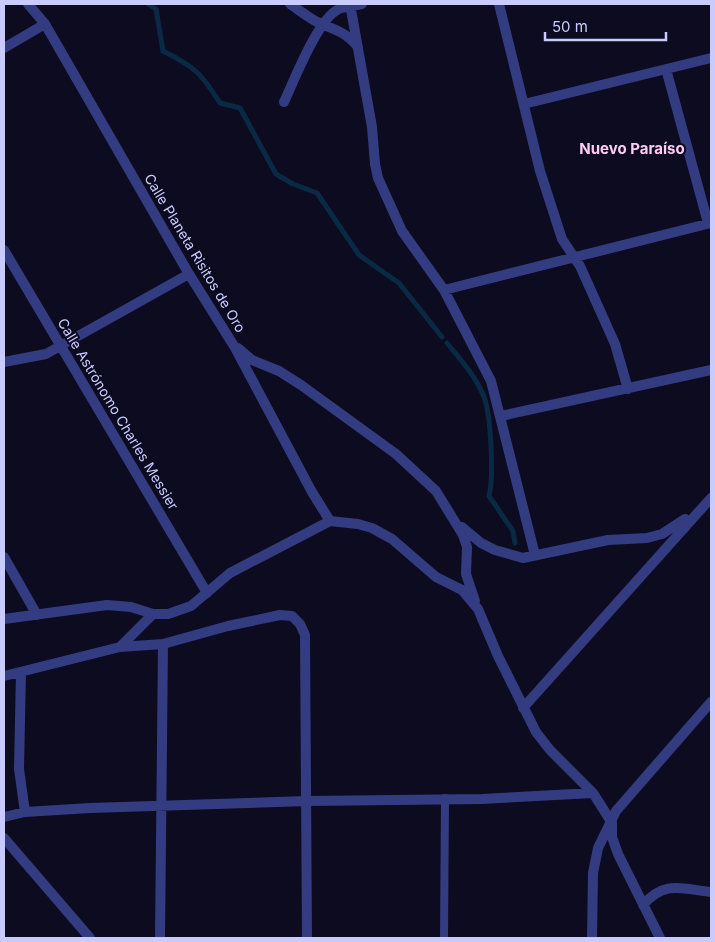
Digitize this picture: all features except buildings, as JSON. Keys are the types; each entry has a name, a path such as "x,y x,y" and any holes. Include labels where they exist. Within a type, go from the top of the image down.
{"street":[{"name":"Calle Planeta Risitos de Oro","path":"28,4 45,24 189,274 234,346 312,492 330,521"},
{"path":"290,4 323,25 349,36 359,49"},
{"path":"284,102 308,47 323,25 338,9 362,4"},
{"path":"499,4 540,171 562,239 580,266 615,344 628,389"},
{"path":"350,5 359,49 378,178 402,231 444,290 492,382 536,556"},
{"path":"4,48 45,24"},
{"path":"524,104 711,58"},
{"path":"444,290 572,256 710,223 666,69"},
{"name":"Calle Astrónomo Charles Messier","path":"4,250 207,593"},
{"path":"4,362 46,354 189,274"},
{"path":"234,346 252,360 279,371 301,385 396,454 436,491 463,535 467,547 466,574 478,609 523,708 536,732 550,750 593,793 612,823 612,837 618,854 660,938"},
{"path":"500,416 711,370"},
{"path":"454,520 466,532 495,550 522,558 608,540 647,538 662,534 707,501"},
{"path":"523,708 707,501"},
{"path":"4,619 37,616 72,608 107,605 131,607 154,614 168,614 191,606 230,573 330,521 358,524 372,528 392,539 436,576 462,590 478,609"},
{"path":"4,557 37,616"},
{"path":"120,647 154,614"},
{"path":"4,676 120,647 163,644 228,626 280,615 292,616 300,624 305,635 307,938"},
{"path":"160,938 163,806 163,644"},
{"path":"22,672 19,769 25,812"},
{"path":"592,938 593,873 598,848 612,823 616,811 711,702"},
{"path":"4,817 25,812 163,806 444,798 482,800 593,793"},
{"path":"4,838 90,938"},
{"path":"643,905 653,894 661,889 676,888 711,892"}],"lane":[{"path":"444,798 444,938"}],"waterway":[{"path":"148,4 156,9 163,51 196,72 208,84 220,103 240,108 276,174 293,184 317,193 359,255 399,283 442,337"},
{"path":"447,343 472,375 484,397 491,446 491,487 489,496 513,531 515,543"}],"district":[{"name":"Nuevo Paraíso","path":"632,149"}]}
